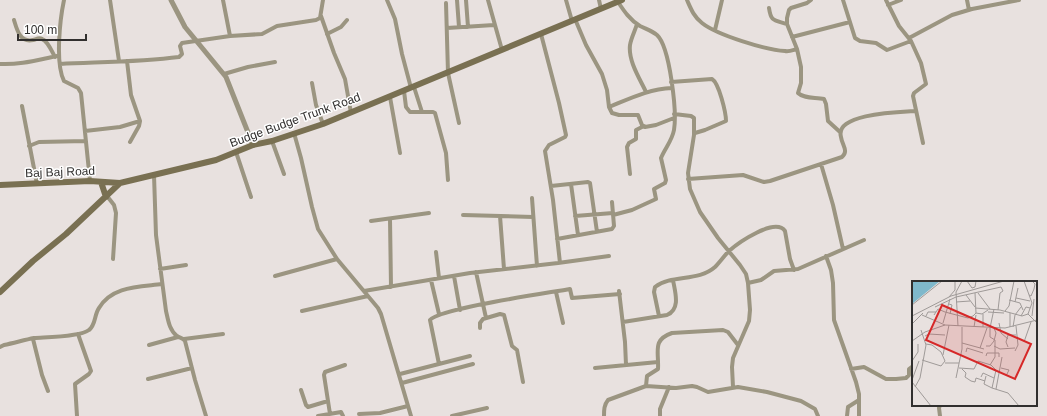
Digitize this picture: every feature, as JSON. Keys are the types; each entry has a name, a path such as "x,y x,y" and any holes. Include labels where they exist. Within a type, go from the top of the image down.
{"main road":[{"name":"Budge Budge Trunk Road","path":"0,292 120,184 216,160 253,145 272,141 322,124 448,73 617,1"},
{"name":"Baj Baj Road","path":"0,185 90,182 120,184"},
{"path":"101,182 106,196"}],"street":[{"path":"64,0 60,19 58,56 64,81 78,88 81,93 90,182"},
{"path":"110,0 119,61"},
{"path":"171,0 185,27 224,74 253,145"},
{"path":"223,0 230,36"},
{"path":"323,0 321,5 321,15 345,79 351,113"},
{"path":"387,0 395,19 402,54 412,88 422,112"},
{"path":"457,0 459,27"},
{"path":"466,0 468,27"},
{"path":"488,0 502,50"},
{"path":"566,0 586,45 602,74 611,111 614,114 638,115 644,126"},
{"path":"599,0 601,8"},
{"path":"687,0 695,16 701,22 714,30 744,42 779,50 790,51 797,49"},
{"path":"714,30 722,0"},
{"path":"811,0 807,3 791,8 787,15 787,24 797,49 802,79 798,92 800,95 810,98 824,99 828,121 840,132"},
{"path":"843,0 856,39 876,43 885,49 891,50 952,15 1019,0"},
{"path":"886,0 897,22 910,40 921,63 926,80 926,84 914,93 913,96 923,143"},
{"path":"888,5 901,0"},
{"path":"967,0 969,10"},
{"path":"575,216 613,214 632,210 656,199 654,189 666,180 661,158 672,137 674,126 669,65 657,35 637,24 617,1"},
{"path":"446,3 448,73 459,123"},
{"path":"769,8 772,19 787,24"},
{"path":"60,64 151,61 179,57 182,54 180,44 182,43 230,36 262,34 277,26 316,20 320,18 321,15"},
{"path":"14,20 18,33 21,37 32,40 39,38 44,39 58,56"},
{"path":"327,34 342,28 347,20"},
{"path":"792,37 850,22"},
{"path":"637,24 630,45 630,52 646,92"},
{"path":"446,28 494,25"},
{"path":"541,34 566,135 549,146 545,151 551,186 560,263"},
{"path":"0,64 26,63 58,56"},
{"path":"128,61 131,95 140,121 139,126 130,142"},
{"path":"224,74 248,67 275,62"},
{"path":"671,82 712,80 716,82 723,104 726,121 695,133"},
{"path":"312,83 316,105 322,124"},
{"path":"610,107 646,92 672,88"},
{"path":"404,91 406,107 408,110 414,113 435,113 446,153 448,180"},
{"path":"390,97 400,153"},
{"path":"22,106 37,184"},
{"path":"688,179 743,175 764,182 842,157 845,151 840,137 840,132 842,128 850,122 868,115 916,111"},
{"path":"630,174 627,147 629,143 636,139 636,130 644,126 656,125 674,116 693,116 695,121 695,133 689,164 688,179 693,198 707,223 746,274 748,283 750,310 749,321 733,358 733,387"},
{"path":"85,131 120,127 140,121"},
{"path":"294,133 318,229 337,259 378,308 381,314 400,374 411,416"},
{"path":"29,146 39,142 86,140"},
{"path":"272,141 284,174"},
{"path":"236,152 251,197"},
{"path":"821,164 833,204 843,249"},
{"path":"154,175 156,235 162,284 169,323 174,333 178,337 184,339 223,334"},
{"path":"551,186 590,183 597,232"},
{"path":"571,184 578,235"},
{"path":"106,196 114,205 116,213 113,259"},
{"path":"532,198 537,266"},
{"path":"557,238 609,230 613,228 612,202"},
{"path":"372,221 429,213"},
{"path":"463,215 533,217"},
{"path":"500,216 504,269"},
{"path":"390,219 391,287"},
{"path":"659,316 654,289 658,285 673,280 692,277 714,268 729,251 747,238 770,228 780,227 787,235 790,259 794,270"},
{"path":"748,283 761,280 774,271 794,270 864,240"},
{"path":"436,252 439,278"},
{"path":"364,292 476,272 537,266 609,256"},
{"path":"826,256 831,270 833,283 834,320 856,382 859,400 859,416"},
{"path":"275,276 337,259"},
{"path":"160,270 186,265"},
{"path":"476,272 486,318"},
{"path":"454,276 460,310"},
{"path":"430,280 439,314"},
{"path":"623,322 671,313 675,309 676,294 673,280"},
{"path":"0,348 4,345 33,338 78,334 88,331 93,326 99,308 116,292 125,289 162,284"},
{"path":"439,364 430,320 439,314 483,304 570,289 572,298 620,292 626,365"},
{"path":"556,292 564,323"},
{"path":"302,311 368,296"},
{"path":"480,328 481,320 500,314 504,315 512,346 517,350 523,382"},
{"path":"646,386 647,376 658,369 658,343 661,339 672,333 723,330 728,332 738,345"},
{"path":"77,416 75,384 90,373 86,354 78,334"},
{"path":"149,345 178,337"},
{"path":"33,338 42,375 48,391"},
{"path":"184,339 206,416"},
{"path":"400,374 470,356"},
{"path":"595,368 658,362"},
{"path":"402,383 473,364"},
{"path":"330,414 325,372 345,365"},
{"path":"851,369 864,368 886,379 896,379 906,378 909,369 912,367"},
{"path":"148,379 192,368"},
{"path":"604,416 605,403 608,400 646,386 692,386 708,392 733,387 767,392 801,401 815,409 818,416"},
{"path":"660,416 660,409 669,387"},
{"path":"301,390 308,407 328,402"},
{"path":"847,416 848,406 859,400"},
{"path":"359,414 380,412 408,406"},
{"path":"939,406 938,408 940,416"},
{"path":"452,416 487,408"},
{"path":"318,416 341,412 343,416"}]}
